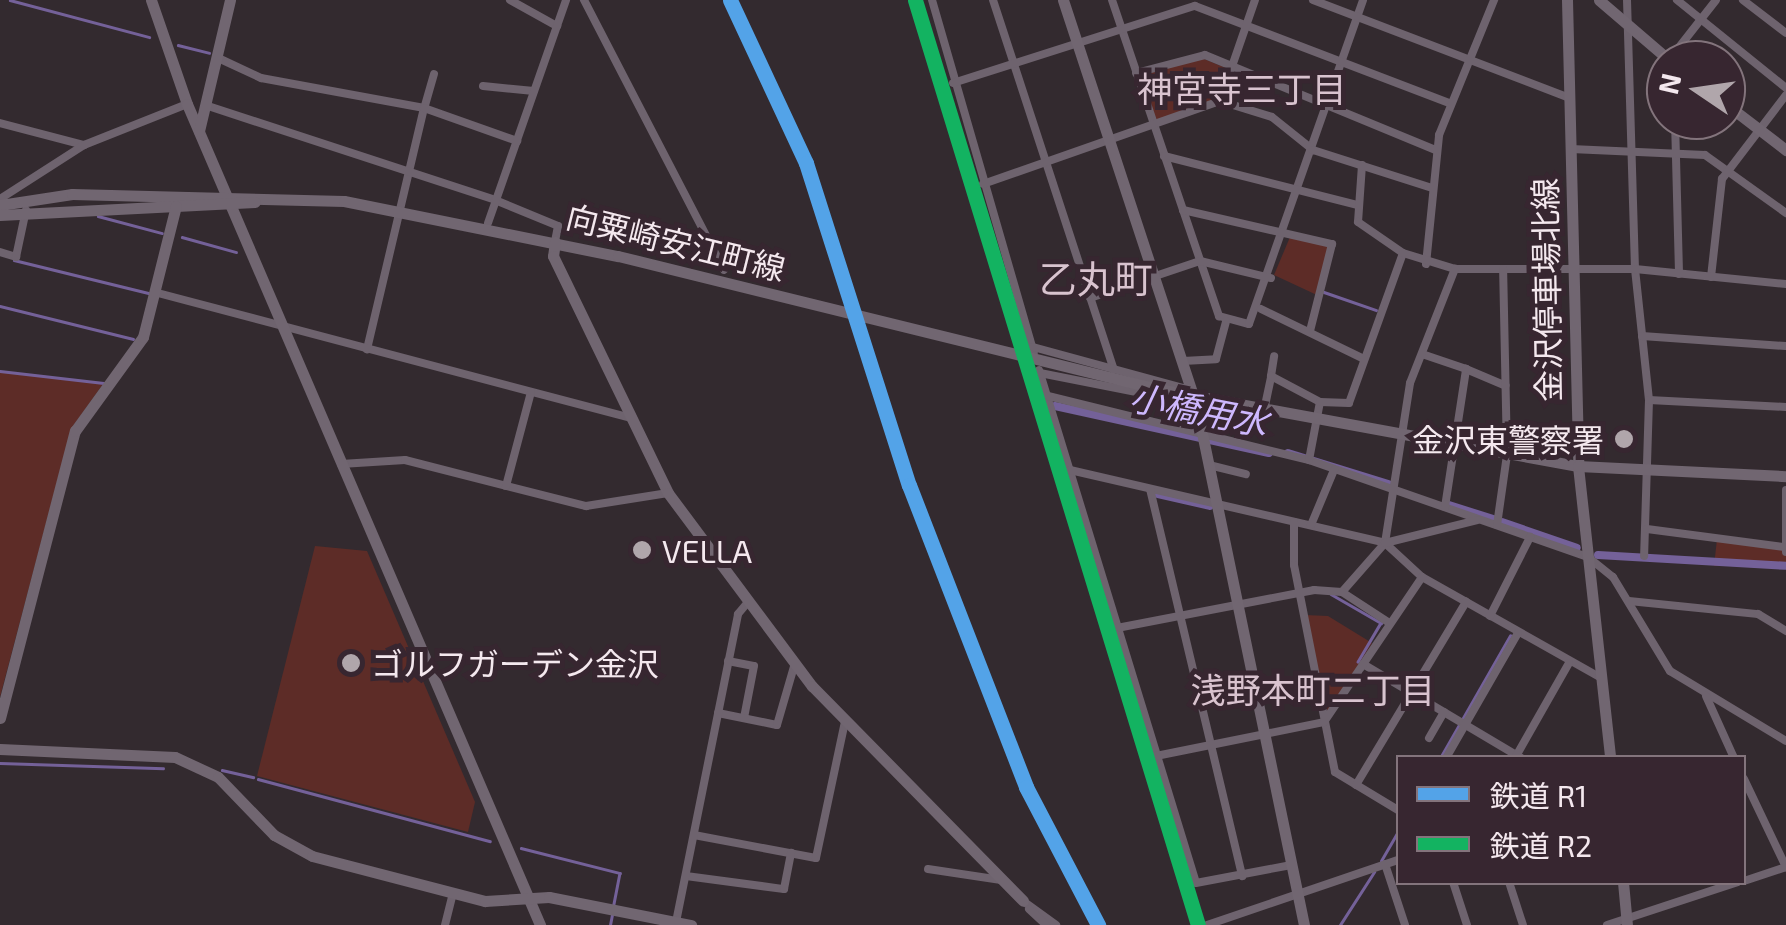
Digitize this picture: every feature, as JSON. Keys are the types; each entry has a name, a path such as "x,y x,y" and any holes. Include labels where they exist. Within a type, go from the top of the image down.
{"street":[{"path":"151,0 186,104 540,925"},
{"path":"199,130 230,0"},
{"path":"510,0 557,26"},
{"path":"488,224 566,0"},
{"path":"584,0 724,270"},
{"path":"932,0 953,83 1034,350 1114,370 1194,397"},
{"path":"993,0 1114,370"},
{"path":"1063,0 1194,397 1304,925"},
{"path":"1112,0 1200,261 1226,321 1216,359 1183,361"},
{"path":"1164,0 1168,10"},
{"path":"1220,101 1255,0"},
{"path":"1313,0 1463,62 1569,98"},
{"path":"1226,321 1253,323 1261,309 1363,0"},
{"path":"1426,264 1436,150 1448,103 1463,62 1494,0"},
{"name":"金沢停車場北線","path":"1567,0 1578,466 1610,755"},
{"path":"1599,0 1646,41"},
{"path":"1627,0 1634,269 1649,400 1644,556"},
{"path":"1677,0 1786,91 1730,167 1718,194 1711,277"},
{"path":"1685,40 1716,0"},
{"path":"1743,0 1786,32"},
{"path":"953,83 1168,10 1211,8 1448,103"},
{"path":"1136,73 1194,53 1233,65 1436,150"},
{"path":"216,57 261,78 424,108 517,141"},
{"path":"367,349 415,170 424,108 434,74"},
{"path":"484,86 534,91"},
{"path":"983,184 1220,101 1272,117 1313,150 1432,188"},
{"path":"203,103 218,117 415,170 558,226 553,256 668,493 794,662 845,720 1046,925"},
{"path":"0,202 84,145 186,104"},
{"path":"1746,120 1786,150"},
{"path":"0,123 84,145"},
{"path":"1676,140 1678,274"},
{"path":"1570,149 1676,150 1730,167 1786,212"},
{"path":"1164,156 1358,204"},
{"path":"1362,165 1358,204 1361,229 1426,264 1455,269 1634,269 1786,284"},
{"name":"向粟崎安江町線","path":"0,202 286,198 405,209 488,224 1318,425 1578,466 1786,476"},
{"name":"向粟崎安江町線","path":"0,215 26,210 176,206 228,199"},
{"path":"0,718 75,431 136,348 176,206"},
{"path":"0,252 16,257 26,210"},
{"path":"1183,210 1336,252 1310,331"},
{"path":"1270,376 1320,402 1349,403 1402,253"},
{"path":"1090,298 1200,261 1271,278"},
{"path":"1342,592 1386,543 1400,440 1422,354 1455,269"},
{"path":"1498,525 1507,455 1504,269"},
{"path":"154,292 632,418"},
{"path":"1261,309 1362,358"},
{"path":"1642,336 1786,346"},
{"path":"1422,354 1506,386"},
{"path":"1263,414 1274,356"},
{"path":"1446,507 1466,369"},
{"path":"1194,397 1040,371 1196,882 1291,864"},
{"path":"506,486 531,392"},
{"path":"1048,396 1204,440 1309,460 1588,556 1629,601 1664,666 1706,696 1786,741"},
{"path":"1649,400 1786,407"},
{"path":"1309,460 1320,402"},
{"path":"341,464 406,460 609,508 668,493"},
{"path":"1209,466 1246,474"},
{"path":"1070,470 1386,543 1482,519"},
{"path":"1311,525 1334,470"},
{"path":"1150,488 1205,746 1242,876"},
{"path":"1647,529 1784,550 1786,490"},
{"path":"1294,522 1299,592 1335,772 1396,809"},
{"path":"1490,616 1530,536"},
{"path":"1386,543 1422,577 1568,663 1602,678"},
{"path":"1156,756 1324,722 1422,577"},
{"path":"1117,628 1299,592 1342,592 1388,622"},
{"path":"676,922 728,661 749,601"},
{"path":"1629,601 1758,614 1786,631"},
{"path":"1356,785 1466,602"},
{"path":"1448,755 1518,633"},
{"path":"728,661 754,666 744,718"},
{"path":"718,713 777,725 794,662"},
{"path":"1518,755 1568,663"},
{"path":"1363,664 1514,755"},
{"path":"1706,696 1733,755"},
{"path":"1429,738 1444,712"},
{"path":"694,834 816,858 845,720"},
{"path":"0,749 184,759 218,777 300,850 453,893 528,897 690,925"},
{"path":"1746,783 1786,867 1746,880"},
{"path":"686,876 784,889 791,854"},
{"path":"1206,925 1396,861"},
{"path":"1385,864 1404,925"},
{"path":"928,869 1001,880"},
{"path":"1455,885 1467,925"},
{"path":"1510,885 1523,925"},
{"path":"1622,885 1626,922"},
{"path":"1606,925 1626,922 1731,885"},
{"path":"445,925 453,893"},
{"path":"1023,901 1056,925"}],"shaded area":[{"path":"1199,57 1226,68 1215,102 1153,122 1139,76"},
{"path":"1290,237 1330,246 1319,296 1274,275"},
{"path":"0,371 103,384 71,429 0,697"},
{"path":"1786,516 1786,566 1714,566 1717,539 1783,546"},
{"name":"ゴルフガーデン金沢","path":"315,546 367,551 475,802 468,832 257,776"},
{"path":"1305,615 1328,616 1372,643 1328,713"}],"waterway":[{"path":"10,0 149,37"},
{"path":"178,45 209,53"},
{"path":"98,216 162,233"},
{"path":"182,237 236,252"},
{"path":"14,260 148,293"},
{"path":"1324,292 1376,310"},
{"path":"0,306 133,339"},
{"path":"0,371 103,383"},
{"name":"小橋用水","path":"1055,406 1269,453"},
{"path":"1288,453 1388,484"},
{"path":"1158,494 1210,506"},
{"name":"小橋用水","path":"1449,505 1496,520"},
{"name":"小橋用水","path":"1502,522 1577,548"},
{"name":"小橋用水","path":"1598,555 1786,566"},
{"path":"1331,594 1381,623 1358,662"},
{"path":"1442,755 1510,636"},
{"path":"0,763 163,768"},
{"path":"222,770 253,777"},
{"path":"258,779 490,841"},
{"path":"1381,861 1396,835"},
{"path":"521,848 620,873 614,904"},
{"path":"1340,925 1374,872"},
{"path":"610,925 612,915"}],"railway":[{"path":"730,0 806,163 909,485 1026,787 1098,925"}],"rail line":[{"name":"R1","path":"730,0 806,163 909,485 1026,787 1098,925"},
{"name":"R2","path":"915,0 1198,925"}],"place":[{"name":"金沢東警察署","path":"1624,439"},
{"name":"VELLA","path":"642,550"},
{"name":"ゴルフガーデン金沢","path":"351,663"}],"district":[{"name":"神宮寺三丁目","path":"1242,88"},
{"name":"乙丸町","path":"1096,279"},
{"name":"浅野本町二丁目","path":"1313,689"}]}
